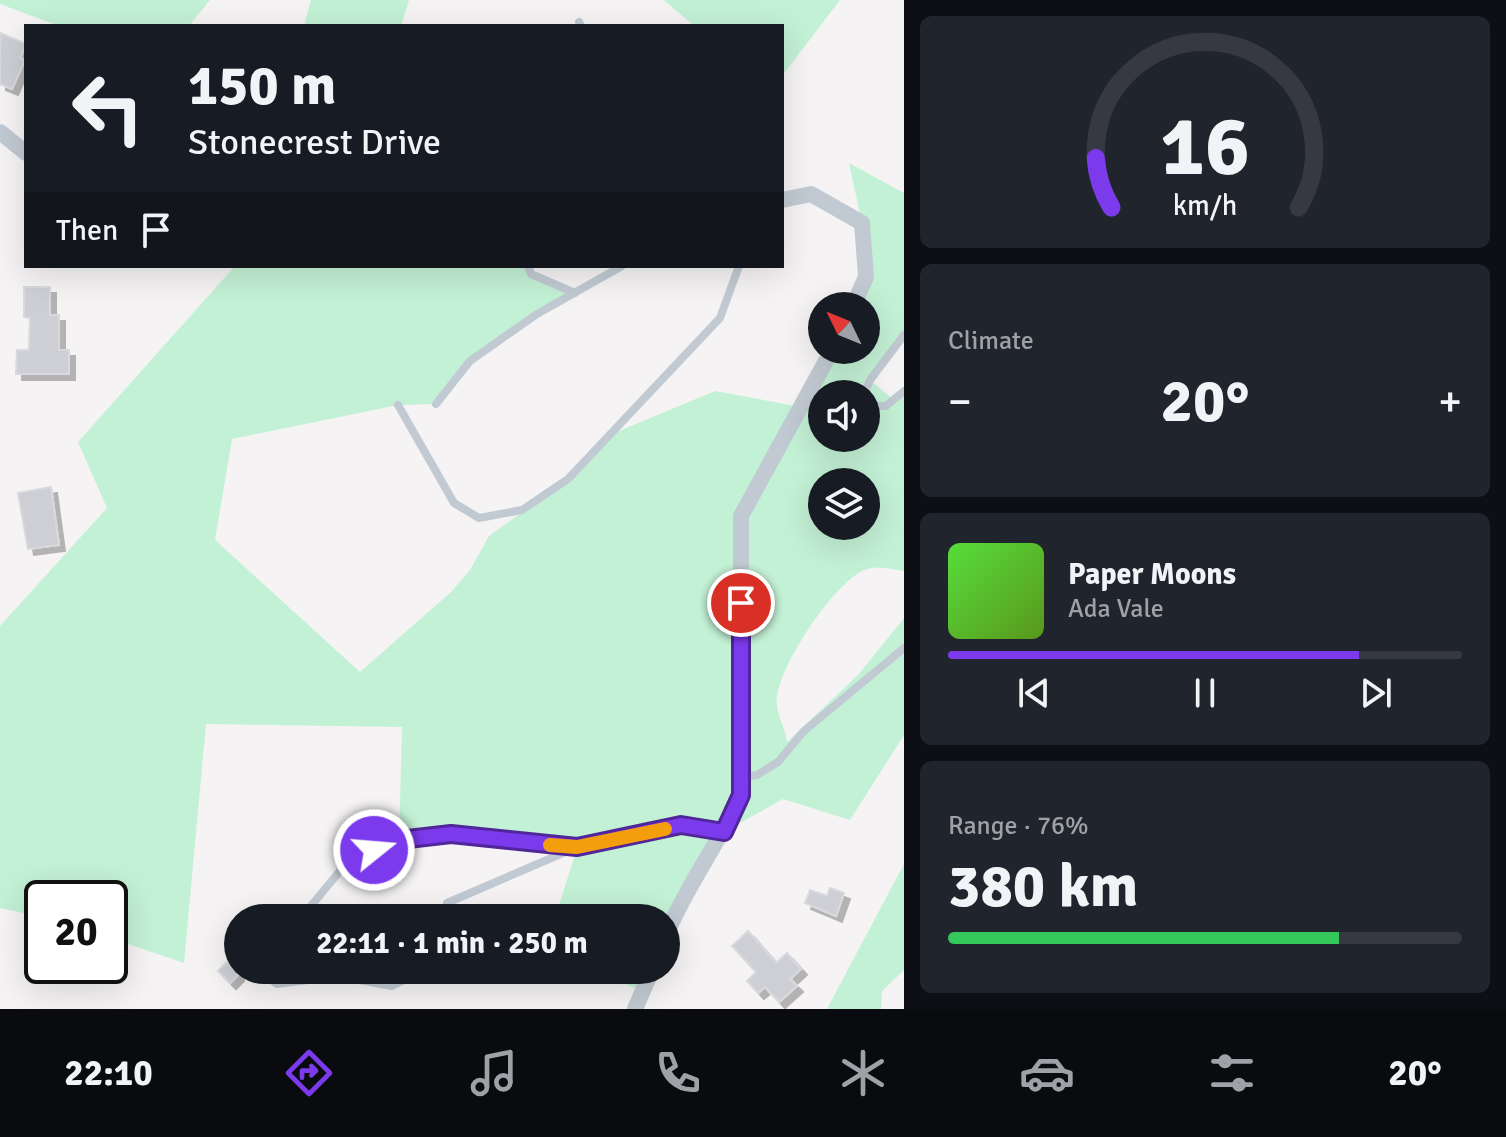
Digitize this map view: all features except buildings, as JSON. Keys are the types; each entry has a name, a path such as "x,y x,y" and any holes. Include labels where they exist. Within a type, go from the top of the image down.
{"street":[{"path":"0,132 24,151"},
{"path":"784,200 811,194 862,223 866,277 859,292"},
{"path":"679,904 724,832 741,795 741,516 824,364"},
{"path":"635,1009 646,984"}],"lane":[{"path":"529,268 531,274 575,293"},
{"path":"436,404 470,361 537,314 619,268"},
{"path":"398,405 454,503 479,518 522,510 568,479 720,318 738,268"},
{"path":"870,380 904,335"},
{"path":"880,406 886,406 904,391"},
{"path":"742,777 757,775 778,762 804,731 904,648"},
{"path":"447,904 577,847 681,825 724,832"},
{"path":"313,904 349,860 399,840 451,834 577,847"}],"green space":[{"path":"0,0 210,0 191,24 54,24 0,4"},
{"path":"311,0 409,0 402,24 305,24"},
{"path":"664,0 840,0 784,73 784,24 692,24"},
{"path":"849,163 904,193 904,335 870,380 816,380 824,364 880,364 880,292 859,292 866,277 862,223"},
{"path":"233,268 523,268 575,293 470,361 436,404 398,405 232,439 215,540 360,672 451,592 470,570 489,536 568,479 612,434 715,391 801,407 808,394 808,452 880,452 880,388 894,400 904,393 904,571 867,569 835,594 806,632 778,692 777,706 787,742 858,675 904,618 904,735 850,820 783,799 724,832 675,904 559,904 577,848 451,834 399,840 402,727 206,724 184,963 128,944 128,880 24,880 24,913 0,908 0,626 107,508 78,442"},
{"path":"904,864 904,970 882,991 881,1009 827,1009"},
{"path":"625,984 646,984 643,991"}],"slow traffic":[{"path":"550,845 577,847 665,829"}],"route":[{"path":"374,850 399,840 451,834 577,847 681,825 724,832 741,795 741,603"}]}
